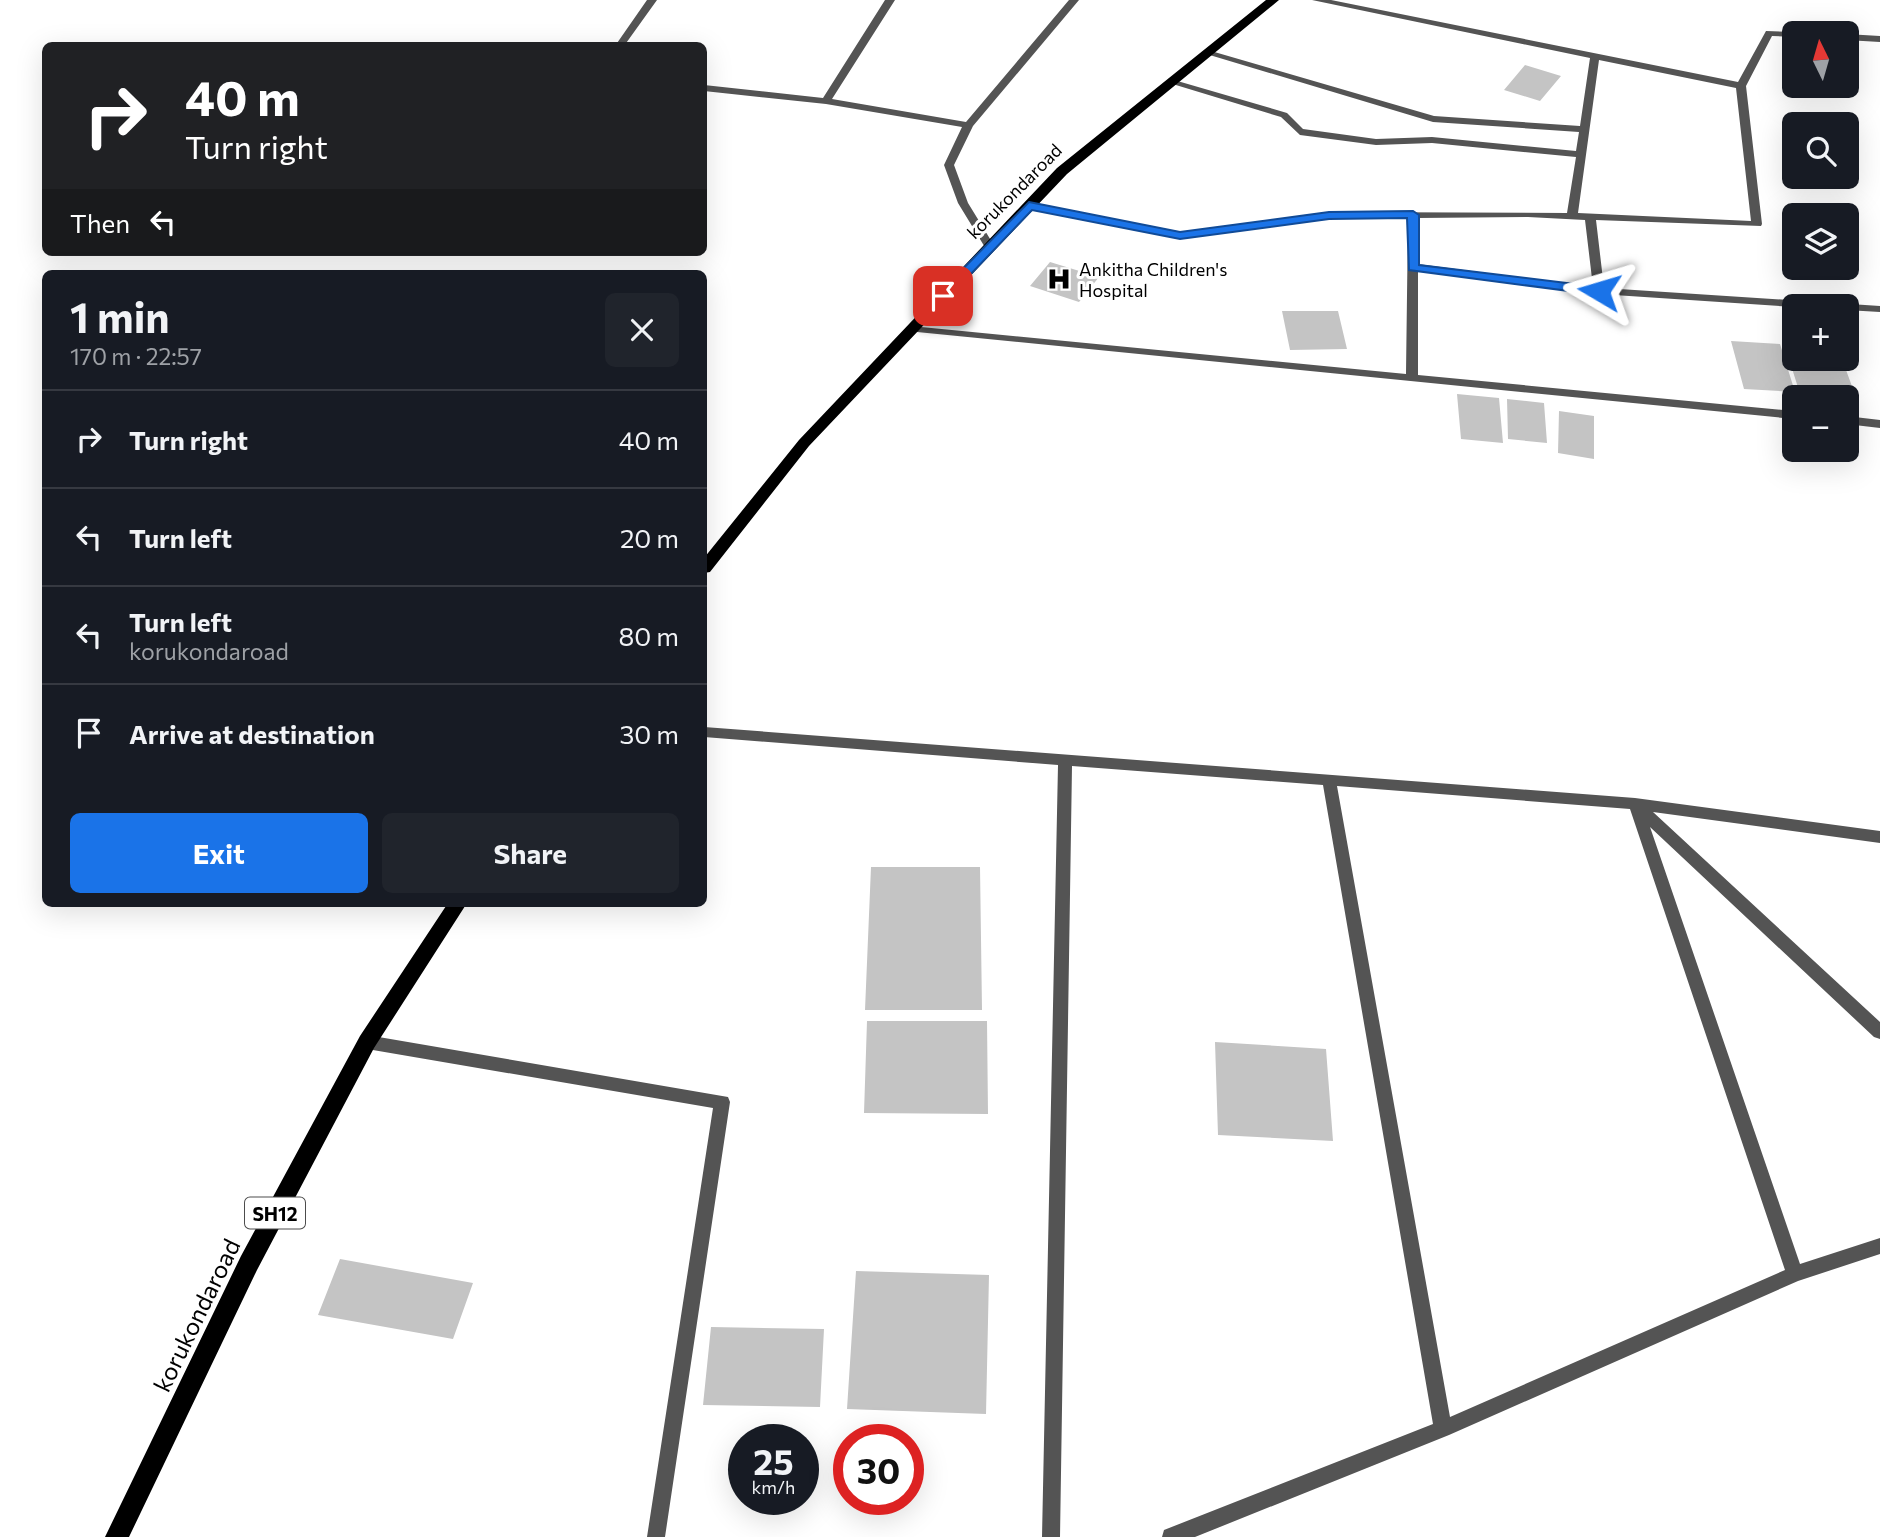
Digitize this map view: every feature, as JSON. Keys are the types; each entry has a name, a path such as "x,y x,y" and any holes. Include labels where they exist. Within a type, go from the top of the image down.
{"main road":[{"name":"korukondaroad","path":"707,564 804,443 1062,171 1273,0"},
{"name":"korukondaroad","path":"117,1537 249,1263 367,1042 455,907"}],"street":[{"path":"622,42 652,0"},
{"path":"826,101 890,0"},
{"path":"990,247 964,203 949,165 968,125 1074,0"},
{"path":"1317,0 1741,86"},
{"path":"1029,206 1180,236 1329,215 1590,216 1757,224 1741,86 1769,33 1782,34"},
{"path":"1859,38 1880,39"},
{"path":"1208,52 1433,119 1584,129"},
{"path":"1572,216 1595,57"},
{"path":"1171,82 1284,115 1300,132 1376,142 1432,140 1581,154"},
{"path":"707,88 826,101 968,125"},
{"path":"1412,377 1413,215"},
{"path":"1590,216 1599,291"},
{"path":"1413,268 1599,291 1880,309"},
{"path":"911,329 1782,414"},
{"path":"1859,422 1880,424"},
{"path":"707,732 1635,804 1880,837"},
{"path":"1051,1537 1065,761"},
{"path":"1329,782 1443,1429"},
{"path":"1635,804 1880,1032"},
{"path":"1635,804 1796,1274"},
{"path":"367,1042 722,1102 656,1537"},
{"path":"1171,1537 1443,1429 1796,1274 1880,1245"}],"building":[{"path":"1525,65 1561,76 1540,101 1504,90"},
{"path":"1050,262 1099,277 1079,302 1030,286"},
{"path":"1282,311 1338,311 1347,349 1290,350"},
{"path":"1731,341 1780,344 1782,371 1788,371 1793,385 1782,385 1782,391 1744,389"},
{"path":"1793,371 1846,371 1852,385 1797,385"},
{"path":"1457,394 1499,398 1503,443 1461,439"},
{"path":"1507,399 1544,403 1547,443 1508,439"},
{"path":"1559,411 1594,416 1594,459 1558,453"},
{"path":"871,867 980,867 982,1010 865,1010"},
{"path":"867,1021 987,1021 988,1114 864,1113"},
{"path":"1215,1042 1326,1049 1333,1141 1218,1135"},
{"path":"340,1259 473,1283 453,1339 318,1315"},
{"path":"856,1271 989,1275 986,1414 847,1409"},
{"path":"711,1327 824,1329 820,1407 703,1405"}],"place":[{"name":"Ankitha Children's Hospital","path":"1059,279"}],"route":[{"path":"943,296 1029,206 1180,236 1329,215 1413,215 1413,268 1599,291"}]}
